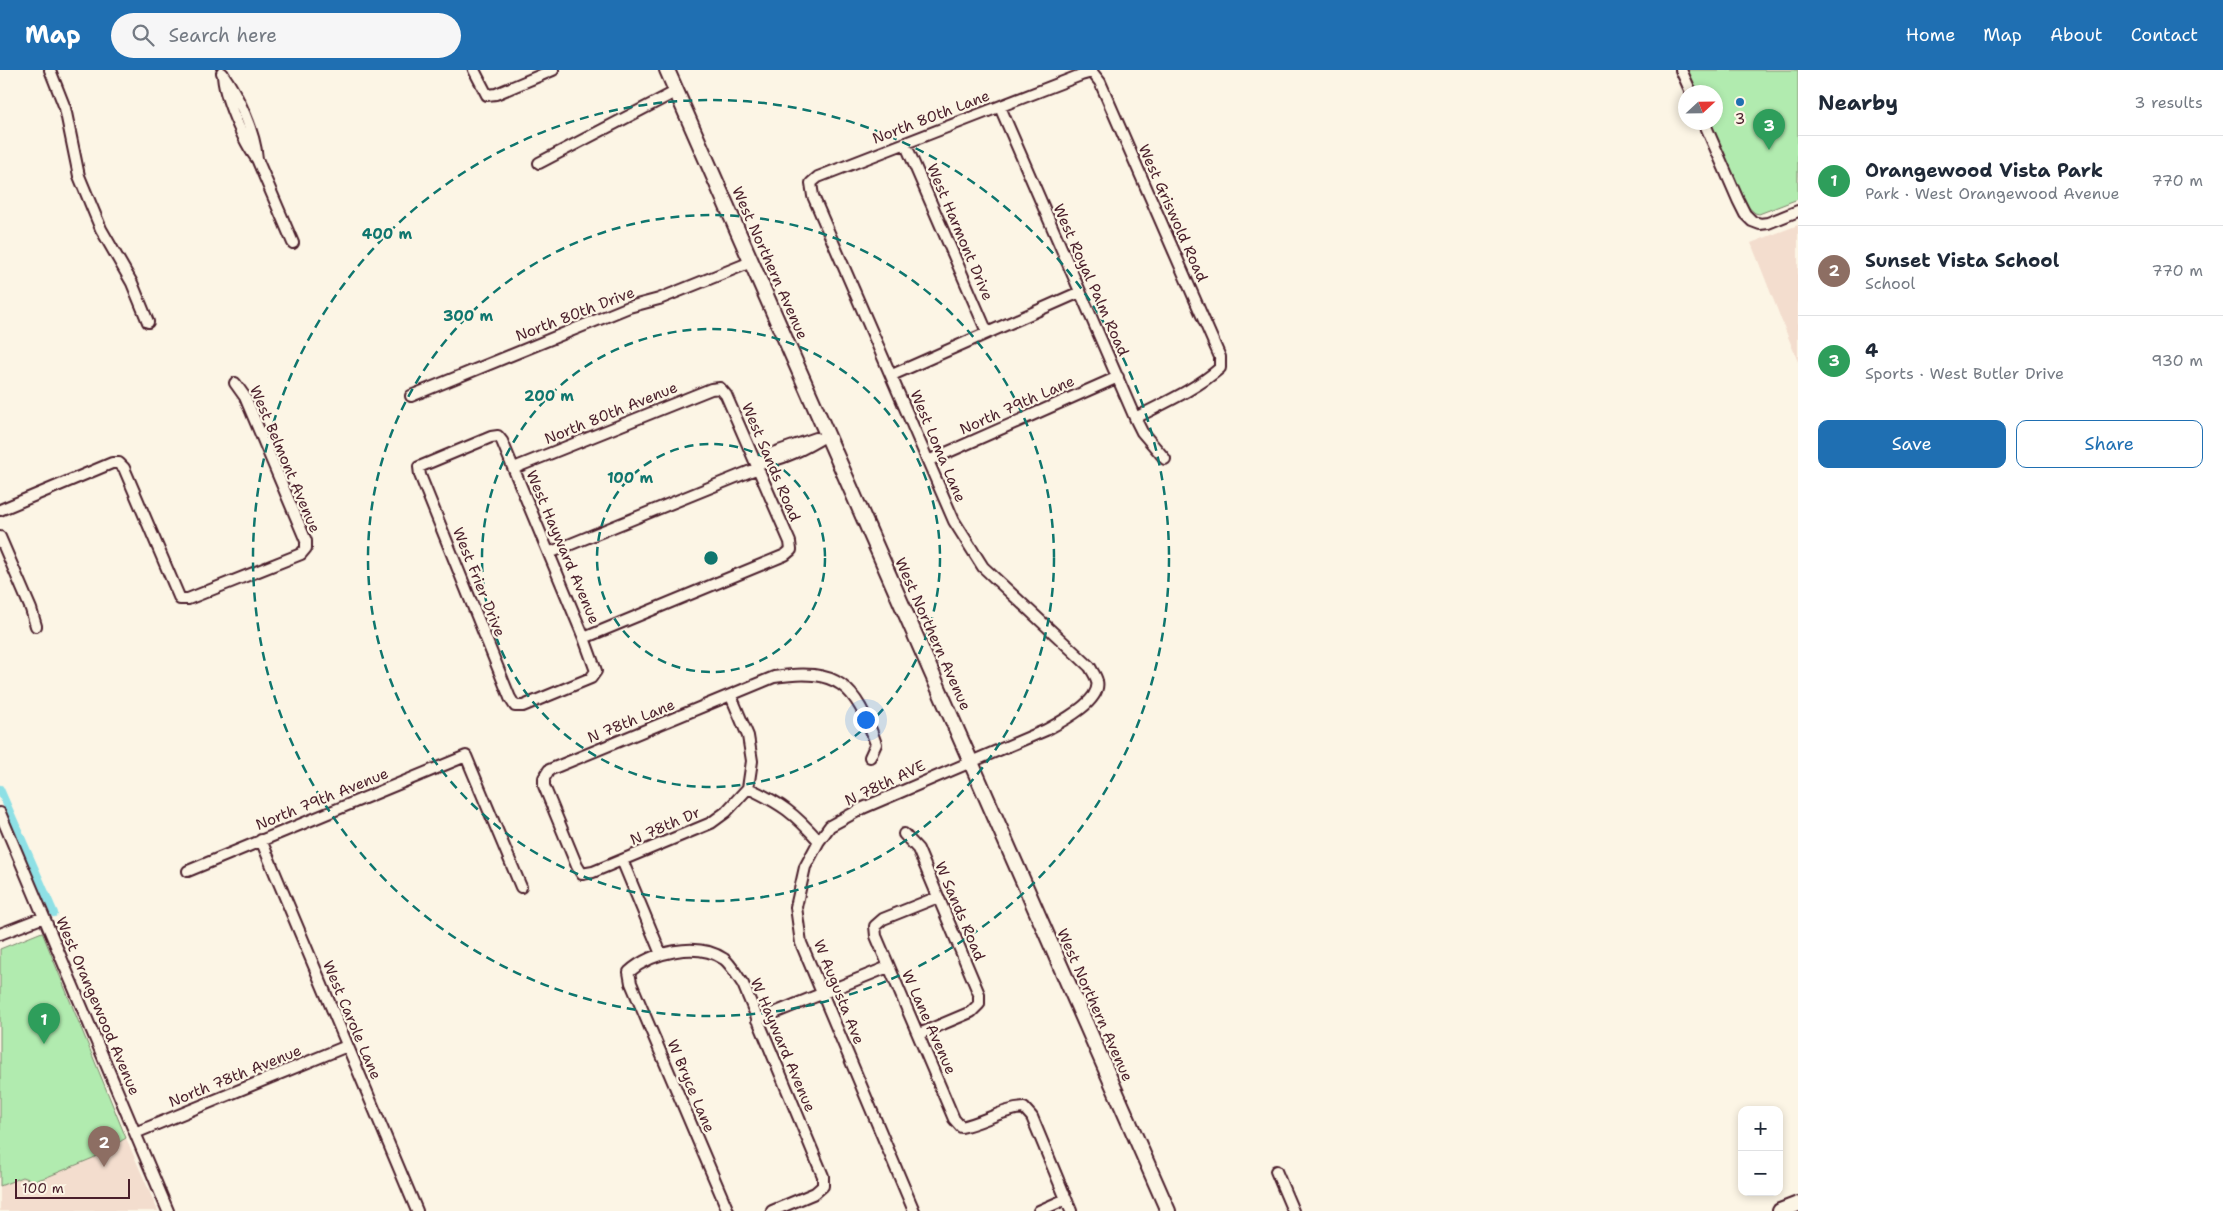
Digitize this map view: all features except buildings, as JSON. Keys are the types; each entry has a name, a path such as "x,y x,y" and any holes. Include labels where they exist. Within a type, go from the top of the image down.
{"main road":[{"name":"West Northern Avenue","path":"667,70 1168,1211"},
{"path":"1780,1211 1798,1204"}],"street":[{"path":"50,70 65,108 79,176 101,229 132,283 148,322"},
{"path":"474,70 487,95 496,94 553,70"},
{"path":"1681,70 1688,85"},
{"path":"222,72 231,83 256,146 257,159 293,244"},
{"name":"North 80th Lane","path":"811,183 818,177 1092,72"},
{"name":"West Griswold Road","path":"1092,72 1100,82 1220,357 1220,368 1179,396 1135,418"},
{"path":"539,163 677,91"},
{"name":"West Royal Palm Road","path":"1000,107 1135,418 1142,432 1165,459"},
{"path":"1707,130 1738,200 1745,214 1752,221 1768,224 1798,211"},
{"name":"West Harmont Drive","path":"906,143 988,332"},
{"name":"West Loma Lane","path":"811,183 813,196 954,521 984,568 1090,667 1098,681 1096,694 1068,717 1046,730 971,761"},
{"name":"North 80th Drive","path":"411,396 629,308 659,299 751,262"},
{"path":"892,375 1080,292"},
{"name":"North 79th Lane","path":"928,461 1118,377"},
{"name":"West Belmont Avenue","path":"0,510 112,463 119,463 124,468 180,600 188,599 301,554 306,548 306,541 249,406 235,383"},
{"name":"West Sands Road","path":"584,638 785,555 791,550 790,542 726,394 720,388"},
{"name":"North 80th Avenue","path":"514,468 702,392 720,388"},
{"path":"549,553 757,466 780,455 800,442 827,435"},
{"name":"West Hayward Avenue","path":"419,467 491,437 498,436 514,468 584,638 596,672"},
{"name":"West Frier Drive","path":"419,467 427,493 515,706 523,706 591,678 596,672"},
{"path":"0,537 36,626"},
{"path":"819,842 796,816 774,801 748,788 752,761 748,736 731,696 774,677 800,673 825,676 850,690 868,718 876,744 870,757"},
{"name":"N 78th Lane","path":"582,874 544,786 544,778 549,770 731,696"},
{"name":"North 79th Avenue","path":"188,871 466,756 521,887"},
{"name":"N 78th AVE","path":"819,842 830,826 863,808 971,761"},
{"name":"N 78th Dr","path":"582,874 593,872 711,823 726,812 748,788"},
{"name":"West Orangewood Avenue","path":"0,813 168,1211"},
{"name":"W Sands Road","path":"904,834 918,849 979,994 979,1004 971,1012 919,1034"},
{"name":"West Carole Lane","path":"261,840 416,1211"},
{"name":"W Augusta Ave","path":"819,842 805,867 796,907 801,943 914,1211"},
{"path":"622,860 661,954"},
{"name":"W Lane Avenue","path":"938,898 883,919 876,926 876,936 888,967 919,1034 954,1119 961,1127 972,1125 1012,1108 1024,1108 1032,1116 1066,1199"},
{"path":"0,934 44,917"},
{"name":"W Hayward Avenue","path":"629,972 636,966 661,954 688,950 708,953 724,960 743,984 823,1176 823,1186 815,1193 776,1210"},
{"path":"757,1020 888,967"},
{"name":"W Bryce Lane","path":"629,972 631,983 728,1211"},
{"name":"North 78th Avenue","path":"134,1133 347,1046"},
{"path":"1276,1171 1293,1211"},
{"path":"1039,1211 1066,1199 1071,1211"}],"shaded area":[{"path":"1798,225 1798,362 1751,243"},
{"path":"126,1138 158,1211 0,1211 0,1186 23,1177 35,1181 47,1177 93,1158"}],"green space":[{"path":"1687,70 1798,70 1798,199 1759,214 1747,206 1713,130 1723,130 1723,85 1693,85"},
{"path":"42,932 126,1138 93,1158 47,1177 34,1181 23,1177 0,1186 0,949"}],"waterway":[{"path":"0,789 54,913"}],"place":[{"name":"3","path":"1740,102"},
{"name":"4","path":"1769,150"},
{"name":"Orangewood Vista Park","path":"44,1044"},
{"name":"Sunset Vista School","path":"104,1167"}]}
